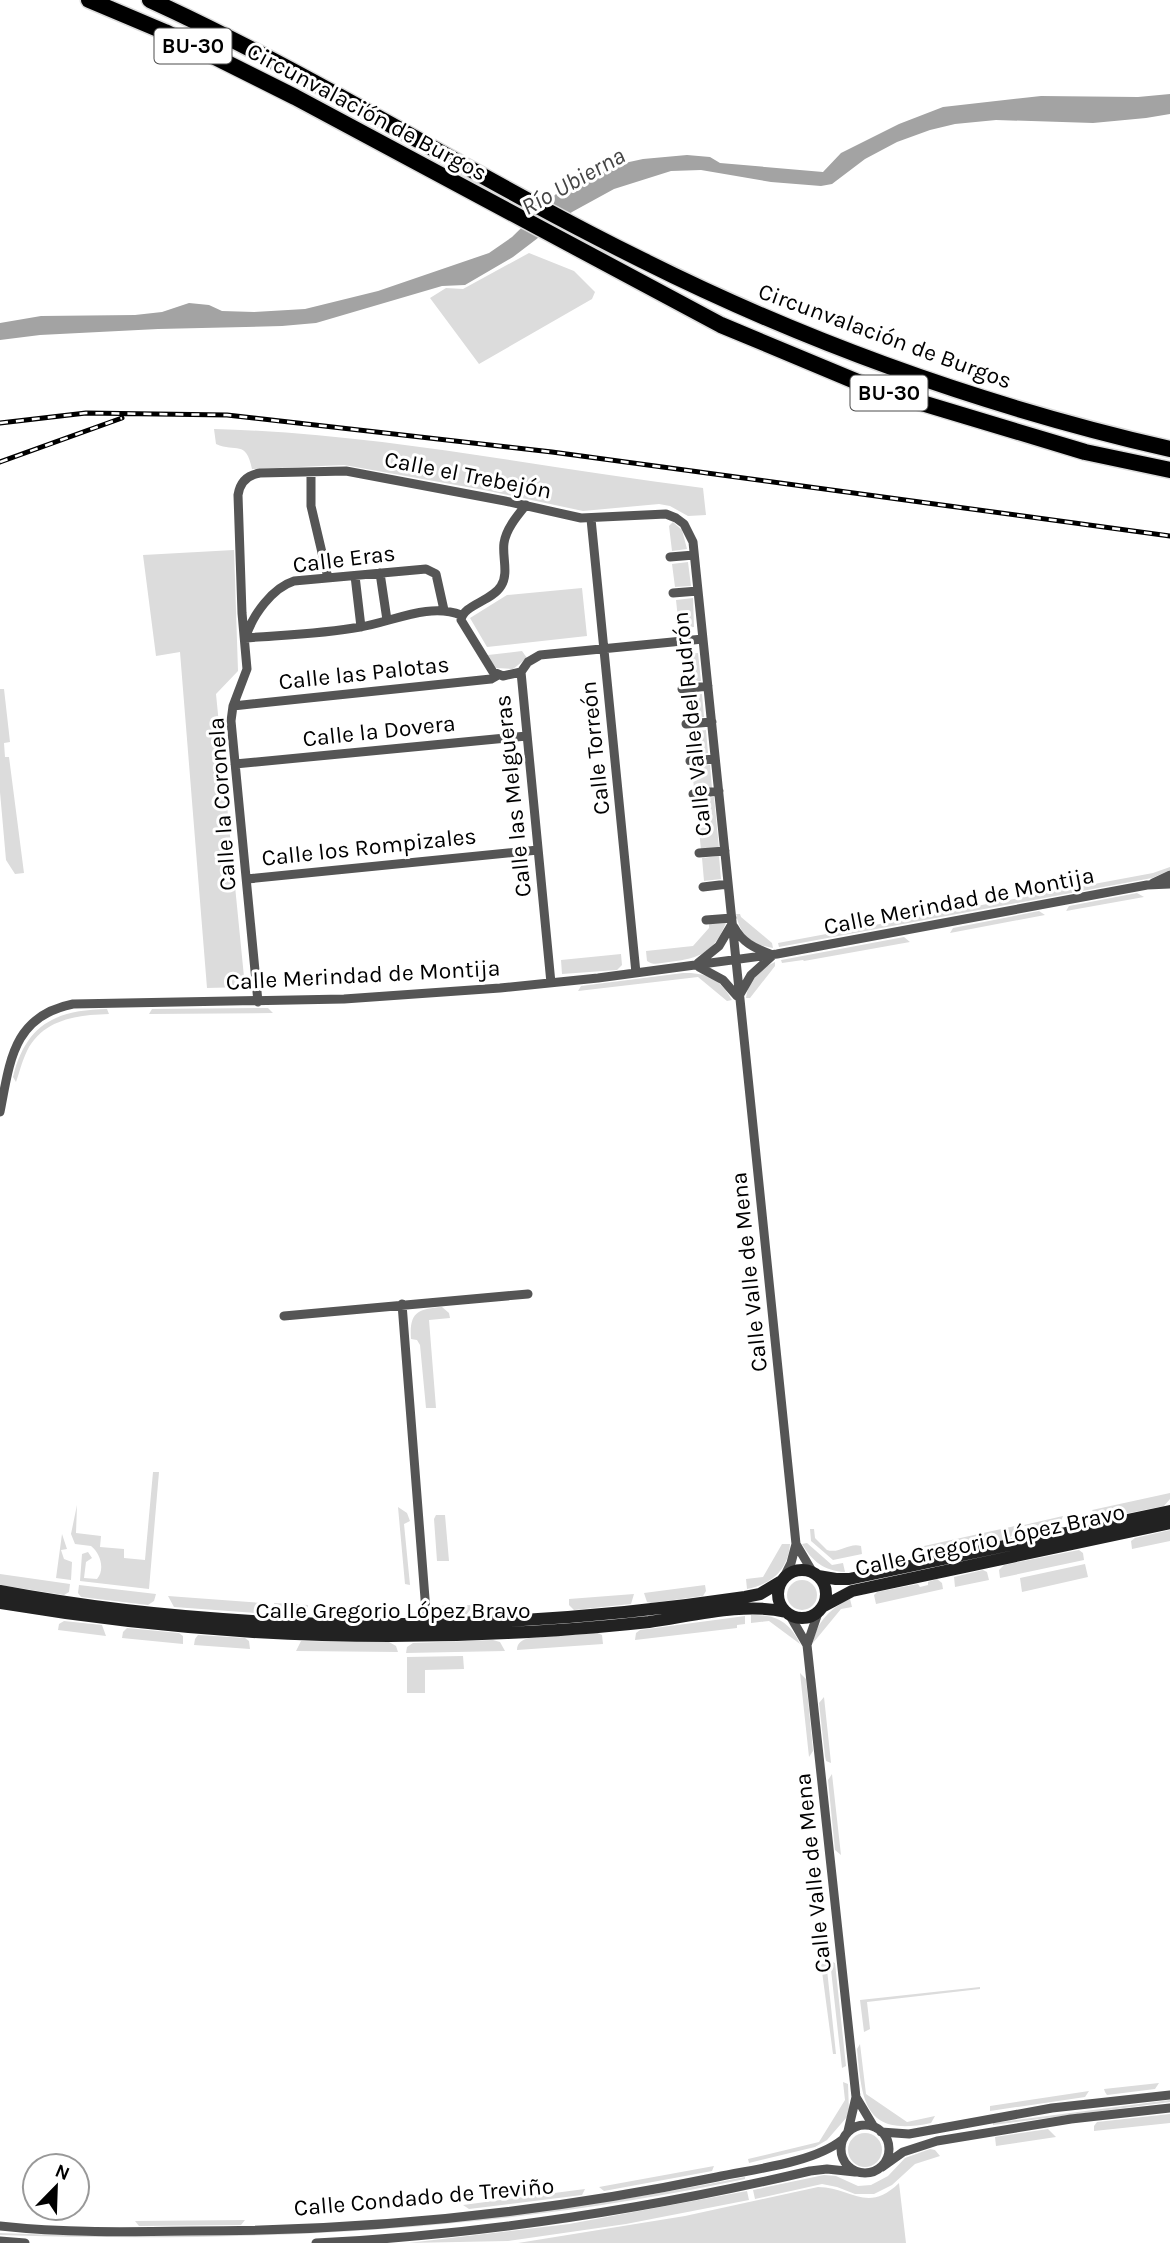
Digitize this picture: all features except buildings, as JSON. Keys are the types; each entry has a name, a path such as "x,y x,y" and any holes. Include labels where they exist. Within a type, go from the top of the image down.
{"highway":[{"name":"Circunvalación de Burgos","path":"89,0 165,32 295,97 720,325 872,388 1085,452 1170,470"},
{"name":"Circunvalación de Burgos","path":"150,0 237,42 542,209 744,309 876,362 1065,423 1170,449"}],"main road":[{"name":"Calle Gregorio López Bravo","path":"815,1574 849,1579 1170,1511"},
{"name":"Calle Gregorio López Bravo","path":"821,1608 852,1591 1170,1524"},
{"path":"794,1571 815,1574 826,1591 821,1608 805,1618 787,1613 778,1596 782,1581 794,1571"},
{"name":"Calle Gregorio López Bravo","path":"0,1591 72,1603 193,1616 317,1623 427,1623 508,1621 630,1612 760,1594 782,1581"},
{"name":"Calle Gregorio López Bravo","path":"0,1603 190,1628 377,1636 469,1635 574,1629 759,1607 787,1613"}],"street":[{"name":"Calle el Trebejón","path":"243,481 256,474 346,471 591,519 657,513 676,517 684,524"},
{"path":"311,472 311,506 328,578"},
{"name":"Calle la Coronela","path":"243,481 238,495 246,676 233,706 231,721 258,1002"},
{"path":"245,638 360,627 444,610 461,615 501,587 504,577 504,540 526,505"},
{"name":"Calle Torreón","path":"591,519 636,973"},
{"name":"Calle Valle del Rudrón","path":"684,524 690,533 694,555 735,961"},
{"path":"670,557 694,555"},
{"name":"Calle Eras","path":"245,638 255,616 283,586 294,581 433,571 444,610"},
{"path":"380,573 387,620"},
{"path":"355,576 360,627"},
{"path":"673,593 698,591"},
{"name":"Calle las Melgueras","path":"461,615 461,620 487,666 498,676 521,672 551,983"},
{"path":"521,672 528,662 540,655 703,639"},
{"name":"Calle las Palotas","path":"233,706 491,680 498,676"},
{"path":"682,689 708,687"},
{"path":"686,724 712,722"},
{"name":"Calle la Dovera","path":"235,764 527,736"},
{"path":"690,761 715,759"},
{"path":"693,794 719,791"},
{"name":"Calle los Rompizales","path":"247,879 538,849"},
{"path":"699,853 725,851"},
{"name":"Calle Merindad de Montija","path":"1152,884 1170,875"},
{"path":"703,887 729,884"},
{"name":"Calle Merindad de Montija","path":"0,1112 12,1054 18,1041 37,1018 73,1004 364,998 551,983 773,955 1152,884 1170,884"},
{"path":"706,920 732,920"},
{"path":"693,966 715,974 738,997 751,975 773,955 739,937 732,920"},
{"path":"693,966 719,946 732,920"},
{"name":"Calle Valle de Mena","path":"735,961 796,1544 782,1581"},
{"path":"285,1316 528,1294"},
{"name":"Calle Gregorio López Bravo","path":"402,1304 427,1623"},
{"name":"Calle Valle de Mena","path":"796,1544 815,1574"},
{"name":"Calle Valle de Mena","path":"807,1645 821,1608"},
{"name":"Calle Valle de Mena","path":"787,1613 807,1645 856,2097 845,2136"},
{"path":"1170,2095 1052,2108 909,2134 861,2126 845,2136 841,2147 844,2162 855,2172 869,2173 902,2152 937,2141 1071,2119 1170,2108"},
{"name":"Calle Valle de Mena","path":"856,2097 878,2130"},
{"path":"878,2130 886,2138 889,2153 882,2166"},
{"name":"Calle Condado de Treviño","path":"0,2226 74,2231 240,2231 340,2227 458,2217 665,2188 820,2154 845,2136"},
{"name":"Calle Condado de Treviño","path":"316,2243 508,2226 670,2201 810,2171 827,2169 855,2172"},
{"path":"0,2241 25,2243"}],"shaded area":[{"path":"1170,94 1170,114 1146,118 1093,123 996,120 955,124 930,130 897,142 865,159 832,184 821,186 771,182 701,170 671,171 614,189 572,212 513,257 465,285 442,286 316,323 40,335 0,340 0,323 41,316 135,315 162,312 189,303 209,305 222,311 305,309 378,291 489,253 512,237 556,194 620,164 643,159 687,155 710,157 720,163 823,172 841,153 899,124 943,107 1041,96 1138,97"},
{"path":"529,253 574,271 595,292 592,299 479,364 430,298 446,288 463,289"},
{"path":"214,429 398,444 703,488 706,515 688,516 670,506 659,504 583,511 344,465 252,469 243,450 216,444"},
{"path":"673,522 682,530 687,549 672,551 669,526"},
{"path":"234,550 238,671 216,694 245,987 207,988 180,652 156,656 143,555"},
{"path":"688,562 691,586 675,587 672,564"},
{"path":"582,588 587,636 487,647 470,618 507,595"},
{"path":"693,598 694,627 679,628 676,600"},
{"path":"522,651 527,658 513,669 496,668 484,657 488,655"},
{"path":"698,653 701,681 684,682 681,654"},
{"path":"0,689 4,689 10,742 4,743 5,757 9,757 24,873 15,874 6,860 0,792"},
{"path":"702,694 704,717 688,718 686,696"},
{"path":"706,730 708,753 691,755 689,732"},
{"path":"710,765 712,788 694,789 692,767"},
{"path":"714,797 719,848 701,850 696,799"},
{"path":"719,856 721,879 704,881 702,858"},
{"path":"1170,867 1170,870 1152,878 779,947 778,943 1153,873"},
{"path":"1137,893 1144,897 1066,911 1069,906"},
{"path":"1039,911 1045,915 950,933 953,928"},
{"path":"736,914 740,914 772,943 773,948 748,938 740,928"},
{"path":"726,923 711,947 698,956 657,964 647,961 646,951 693,946 709,928 709,924"},
{"path":"904,937 910,942 804,961 782,963 781,960"},
{"path":"621,954 622,965 617,970 562,974 561,960"},
{"path":"775,962 775,966 750,998 746,998 755,976"},
{"path":"683,973 699,974 718,982 732,1000 727,1001 698,977 578,991 581,986"},
{"path":"268,1008 273,1013 149,1014 152,1009"},
{"path":"107,1009 109,1014 73,1018 52,1025 42,1032 27,1051 16,1082 13,1077 26,1044 46,1023 73,1013"},
{"path":"442,1307 449,1313 450,1318 429,1320 436,1408 426,1408 420,1345 417,1340 411,1339 412,1323 421,1311"},
{"path":"153,1472 159,1472 149,1589 80,1581 82,1554 88,1552 92,1558 86,1562 84,1578 97,1579 101,1567 94,1549 91,1546 75,1544 71,1534 77,1505 76,1533 101,1536 100,1547 124,1549 124,1558 145,1560"},
{"path":"1170,1493 1170,1499 1164,1506 1099,1519 1092,1510"},
{"path":"398,1507 407,1513 410,1521 404,1524 410,1585 405,1584"},
{"path":"436,1515 445,1515 449,1561 437,1561"},
{"path":"1063,1516 1058,1528 1034,1533 1024,1525"},
{"path":"1015,1526 1015,1533 1008,1539 934,1555 926,1551 924,1546"},
{"path":"810,1529 814,1529 815,1538 827,1550 857,1545 861,1546 862,1554 833,1560 811,1541"},
{"path":"1170,1530 1170,1541 1132,1549 1131,1541 1135,1538"},
{"path":"62,1534 67,1549 61,1550 64,1559 72,1562 71,1580 56,1578"},
{"path":"807,1543 832,1565 843,1563 845,1572 831,1570 819,1564 802,1544"},
{"path":"782,1544 790,1544 782,1568 764,1584 747,1589 746,1579 763,1577"},
{"path":"1079,1550 1083,1553 1084,1560 1000,1578 999,1570 1004,1565"},
{"path":"1085,1564 1088,1577 1022,1592 1020,1578"},
{"path":"983,1570 987,1572 989,1580 955,1587 954,1577"},
{"path":"0,1574 70,1584 69,1592 64,1595 0,1585"},
{"path":"937,1579 942,1583 943,1589 876,1604 874,1595 877,1592 918,1584 920,1587"},
{"path":"802,1580 808,1581 816,1589 816,1601 808,1609 802,1610 796,1609 788,1601 787,1595 788,1589 796,1581"},
{"path":"79,1585 156,1594 154,1601 148,1605 81,1597 78,1593"},
{"path":"705,1585 703,1596 651,1603 647,1602 644,1593"},
{"path":"634,1594 631,1604 574,1610 569,1605 569,1599"},
{"path":"168,1596 261,1603 256,1613 174,1607"},
{"path":"850,1599 852,1607 841,1609 813,1643 826,1616"},
{"path":"274,1603 308,1607 300,1615 278,1614"},
{"path":"474,1605 466,1615 451,1616 439,1613 433,1606"},
{"path":"751,1615 767,1616 786,1624 800,1644 769,1621 751,1623"},
{"path":"745,1616 745,1624 737,1625 737,1628 635,1640 636,1633 640,1630"},
{"path":"64,1621 102,1625 106,1636 58,1630 59,1624"},
{"path":"127,1628 179,1633 183,1636 183,1644 122,1638"},
{"path":"598,1633 602,1635 603,1644 517,1650 519,1643 529,1638"},
{"path":"198,1635 245,1638 249,1641 250,1649 194,1645"},
{"path":"301,1641 389,1642 396,1646 398,1652 296,1651"},
{"path":"500,1642 505,1651 406,1653 407,1647 413,1643"},
{"path":"463,1656 464,1669 425,1670 425,1693 407,1693 407,1657"},
{"path":"800,1673 806,1679 813,1751 809,1757"},
{"path":"824,1697 831,1763 826,1761 819,1703"},
{"path":"832,1774 841,1855 835,1850 828,1780"},
{"path":"826,1960 836,2054 833,2054 821,1964"},
{"path":"830,1961 835,1963 846,2066 842,2068"},
{"path":"980,1987 867,2002 870,2029 864,2032 860,2000"},
{"path":"860,2044 866,2094 907,2122 935,2116 931,2123 892,2125 871,2112 861,2085 857,2049"},
{"path":"843,2082 848,2084 849,2111 827,2140 815,2147 749,2163 748,2159 819,2142 845,2100"},
{"path":"1159,2083 1155,2089 1107,2095 1104,2089"},
{"path":"1089,2091 1085,2097 990,2111 990,2106"},
{"path":"1170,2102 993,2125 993,2123"},
{"path":"1170,2114 1170,2123 1094,2131 1097,2122"},
{"path":"1048,2129 1056,2137 996,2146 995,2137"},
{"path":"865,2133 877,2138 882,2150 877,2162 865,2167 853,2162 848,2150 853,2138"},
{"path":"930,2149 940,2156 915,2164 892,2185 874,2194 855,2194 822,2184 755,2199 753,2190 824,2175 836,2176 858,2186 871,2185 888,2176 905,2158"},
{"path":"714,2166 712,2171 604,2191 599,2187"},
{"path":"745,2177 653,2197 561,2211 375,2230 188,2237 0,2235 188,2236 374,2228 559,2208"},
{"path":"899,2183 906,2243 518,2243 685,2216 818,2187 859,2197 877,2197"},
{"path":"585,2189 582,2195 469,2209 463,2205"},
{"path":"747,2191 749,2200 626,2224 508,2241 408,2243 569,2224"},
{"path":"245,2220 241,2225 139,2226 135,2221"}],"railway":[{"path":"0,423 86,413 227,415 552,452 1170,536"},
{"path":"0,462 122,418"}],"water label":[{"name":"Río Ubierna","path":"573,181"}]}
